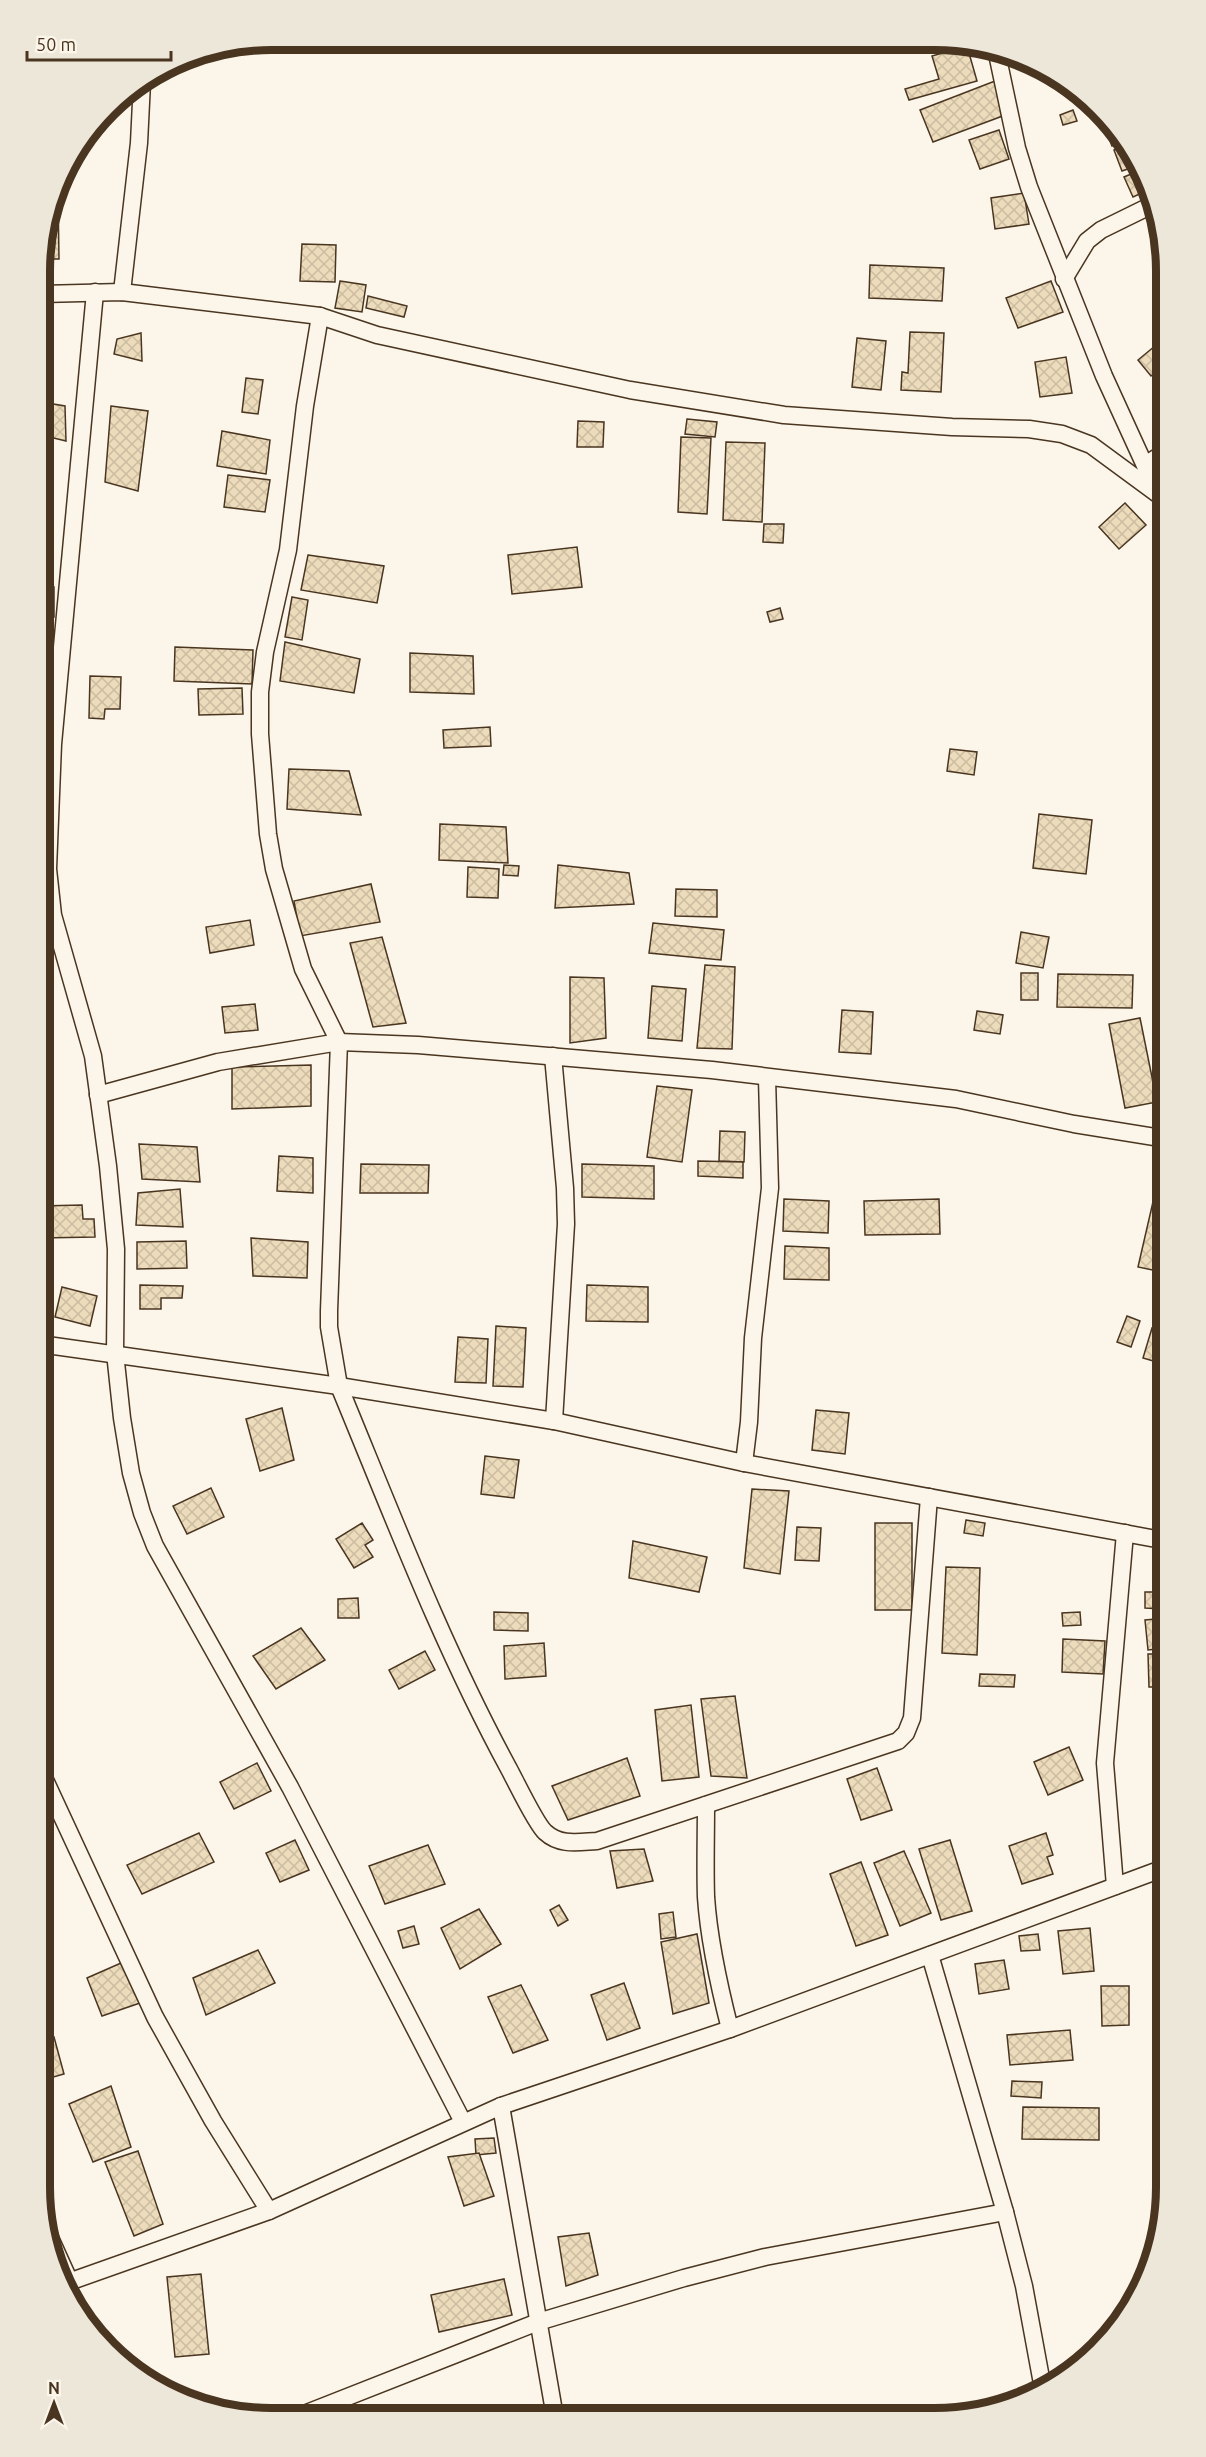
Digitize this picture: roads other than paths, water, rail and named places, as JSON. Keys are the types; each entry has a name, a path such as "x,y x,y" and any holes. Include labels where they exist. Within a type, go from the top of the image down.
{"street":[{"path":"998,59 1017,148 1064,279 1104,376 1156,486"},
{"path":"122,292 139,143 142,91"},
{"path":"1064,279 1087,241 1101,230 1147,207"},
{"path":"50,819 53,744 94,292"},
{"path":"50,294 122,292 320,316 389,338 630,390 732,408 836,420 1029,429 1062,435 1091,445 1156,495"},
{"path":"320,316 305,406 288,550 266,652 260,692 260,734 268,834 274,869 303,969 339,1042 329,1327 339,1386 446,1638 493,1740 543,1831 558,1841 574,1843 597,1841 898,1741 906,1732 912,1718 929,1497"},
{"path":"1145,465 1156,458"},
{"path":"50,887 53,915 93,1056 116,1249 115,1353 131,1473 142,1513 155,1546 290,1787 463,2122"},
{"path":"98,1095 148,1079 218,1062 339,1042 418,1045 712,1070 956,1099 1074,1124 1156,1137"},
{"path":"553,1056 566,1224 554,1421"},
{"path":"744,1462 749,1422 753,1338 770,1188 767,1078"},
{"path":"50,1345 339,1386 554,1421 744,1462 1156,1538"},
{"path":"1115,1886 1105,1763 1125,1533"},
{"path":"50,1791 155,2017 213,2121 269,2211"},
{"path":"705,1805 706,1898 718,1978 730,2029"},
{"path":"71,2282 174,2247 269,2211 501,2106 730,2029 1156,1871"},
{"path":"930,1955 1005,2212 1024,2286 1041,2380"},
{"path":"501,2106 553,2408"},
{"path":"319,2408 538,2322 684,2278 765,2257 1005,2212"}]}
